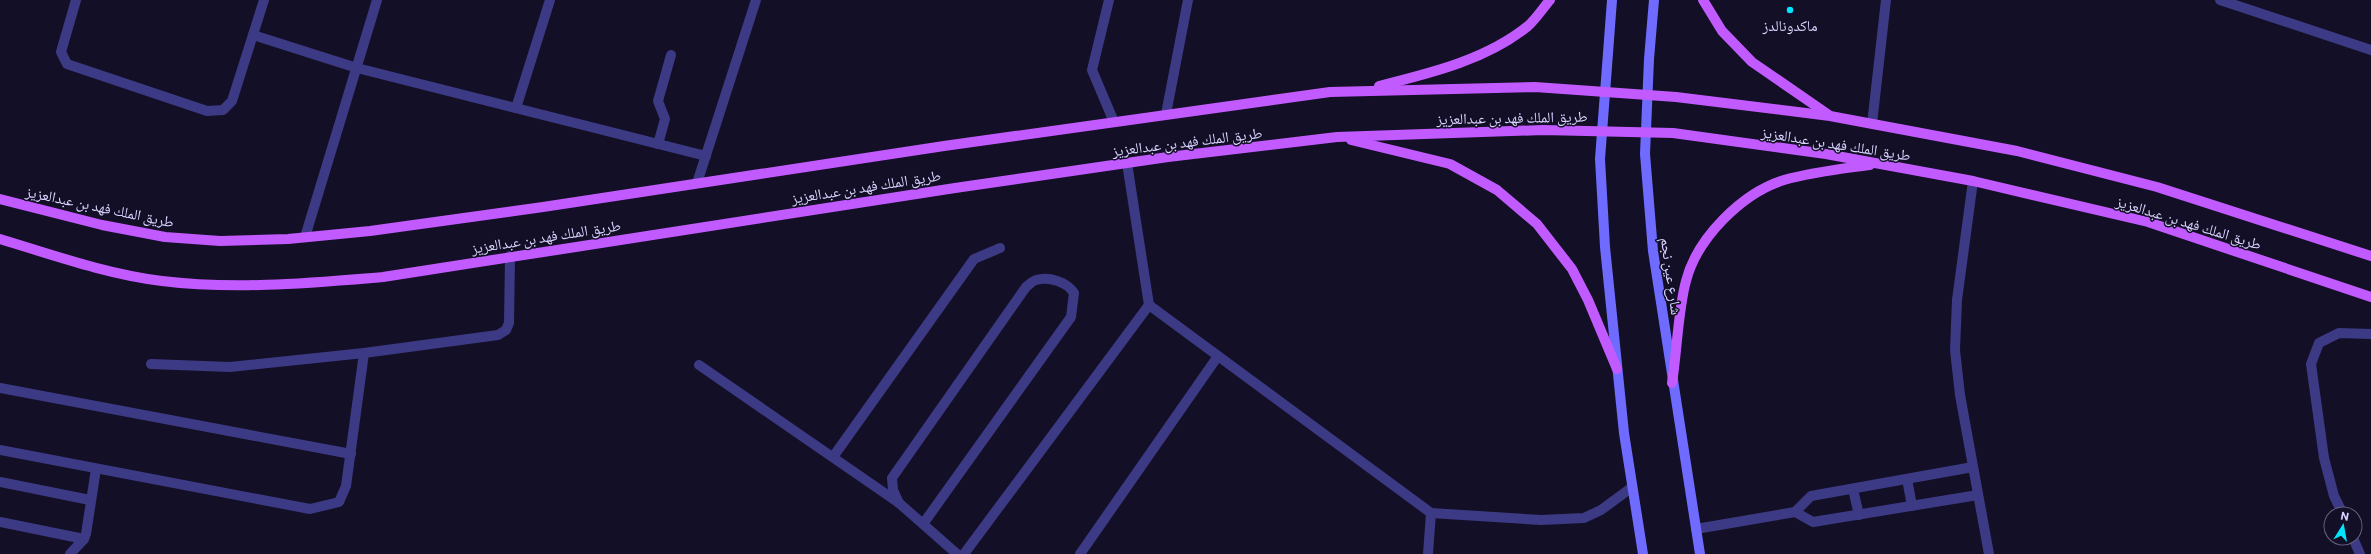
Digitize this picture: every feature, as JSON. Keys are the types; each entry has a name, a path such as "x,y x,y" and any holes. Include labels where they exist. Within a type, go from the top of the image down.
{"main road":[{"path":"1362,91 1450,68 1489,50 1529,25 1550,0"},
{"path":"1612,0 1600,159 1605,247 1617,369 1631,488 1643,554"},
{"name":"شارع عين نجم","path":"1654,0 1647,95 1645,154 1653,251 1672,383 1700,554"},
{"path":"1703,0 1722,31 1752,62 1830,116"},
{"name":"طريق الملك فهد بن عبدالعزيز","path":"0,199 102,225 165,237 220,241 305,237 370,231 1166,114 1330,92 1535,87 1647,95 1830,116 2017,151 2157,187 2371,256"},
{"name":"طريق الملك فهد بن عبدالعزيز","path":"0,239 95,268 162,281 291,285 383,277 510,256 1127,163 1337,137 1534,130 1673,134 1826,154 1973,182 2148,222 2371,297"},
{"path":"1337,137 1450,164 1497,190 1536,224 1572,269 1588,300 1617,369"},
{"path":"1672,383 1686,280 1701,248 1720,221 1747,198 1782,180 1818,172 1878,164"}],"street":[{"path":"76,0 60,52 67,64 207,111 223,110 232,101 264,0"},
{"path":"305,237 378,0"},
{"path":"516,108 550,0"},
{"path":"697,183 756,0"},
{"path":"1109,0 1092,70 1114,122"},
{"path":"1166,114 1188,0"},
{"path":"1872,124 1886,0"},
{"path":"2220,0 2371,50"},
{"path":"253,35 357,68 706,156"},
{"path":"658,144 665,119 658,101 671,55"},
{"path":"1127,163 1149,305 1431,512 1541,520 1584,518 1601,510 1631,488"},
{"path":"1973,182 1957,300 1955,350 1960,395 1989,554"},
{"path":"833,457 974,259 1000,248"},
{"path":"151,364 230,367 364,353 498,335 506,330 509,323 510,256"},
{"path":"899,503 893,490 892,478 896,471 1026,287 1035,280 1046,279 1054,280 1071,289 1075,298 1071,317 923,524"},
{"path":"964,554 1149,305"},
{"path":"2339,506 2334,496 2324,458 2311,364 2319,343 2339,333 2371,334"},
{"path":"0,450 310,509 327,507 339,502 346,486 364,353"},
{"path":"1080,554 1218,356"},
{"path":"699,365 899,503 957,554"},
{"path":"0,388 351,454"},
{"path":"1696,529 1795,512 1812,496 1973,467"},
{"path":"70,554 84,539 96,469"},
{"path":"1907,479 1912,506"},
{"path":"0,482 90,500"},
{"path":"1853,489 1859,515"},
{"path":"1795,512 1813,522 1978,496"},
{"path":"1428,554 1431,512"},
{"path":"0,522 84,539"}],"place":[{"name":"ماكدونالدز","path":"1790,10"}]}
